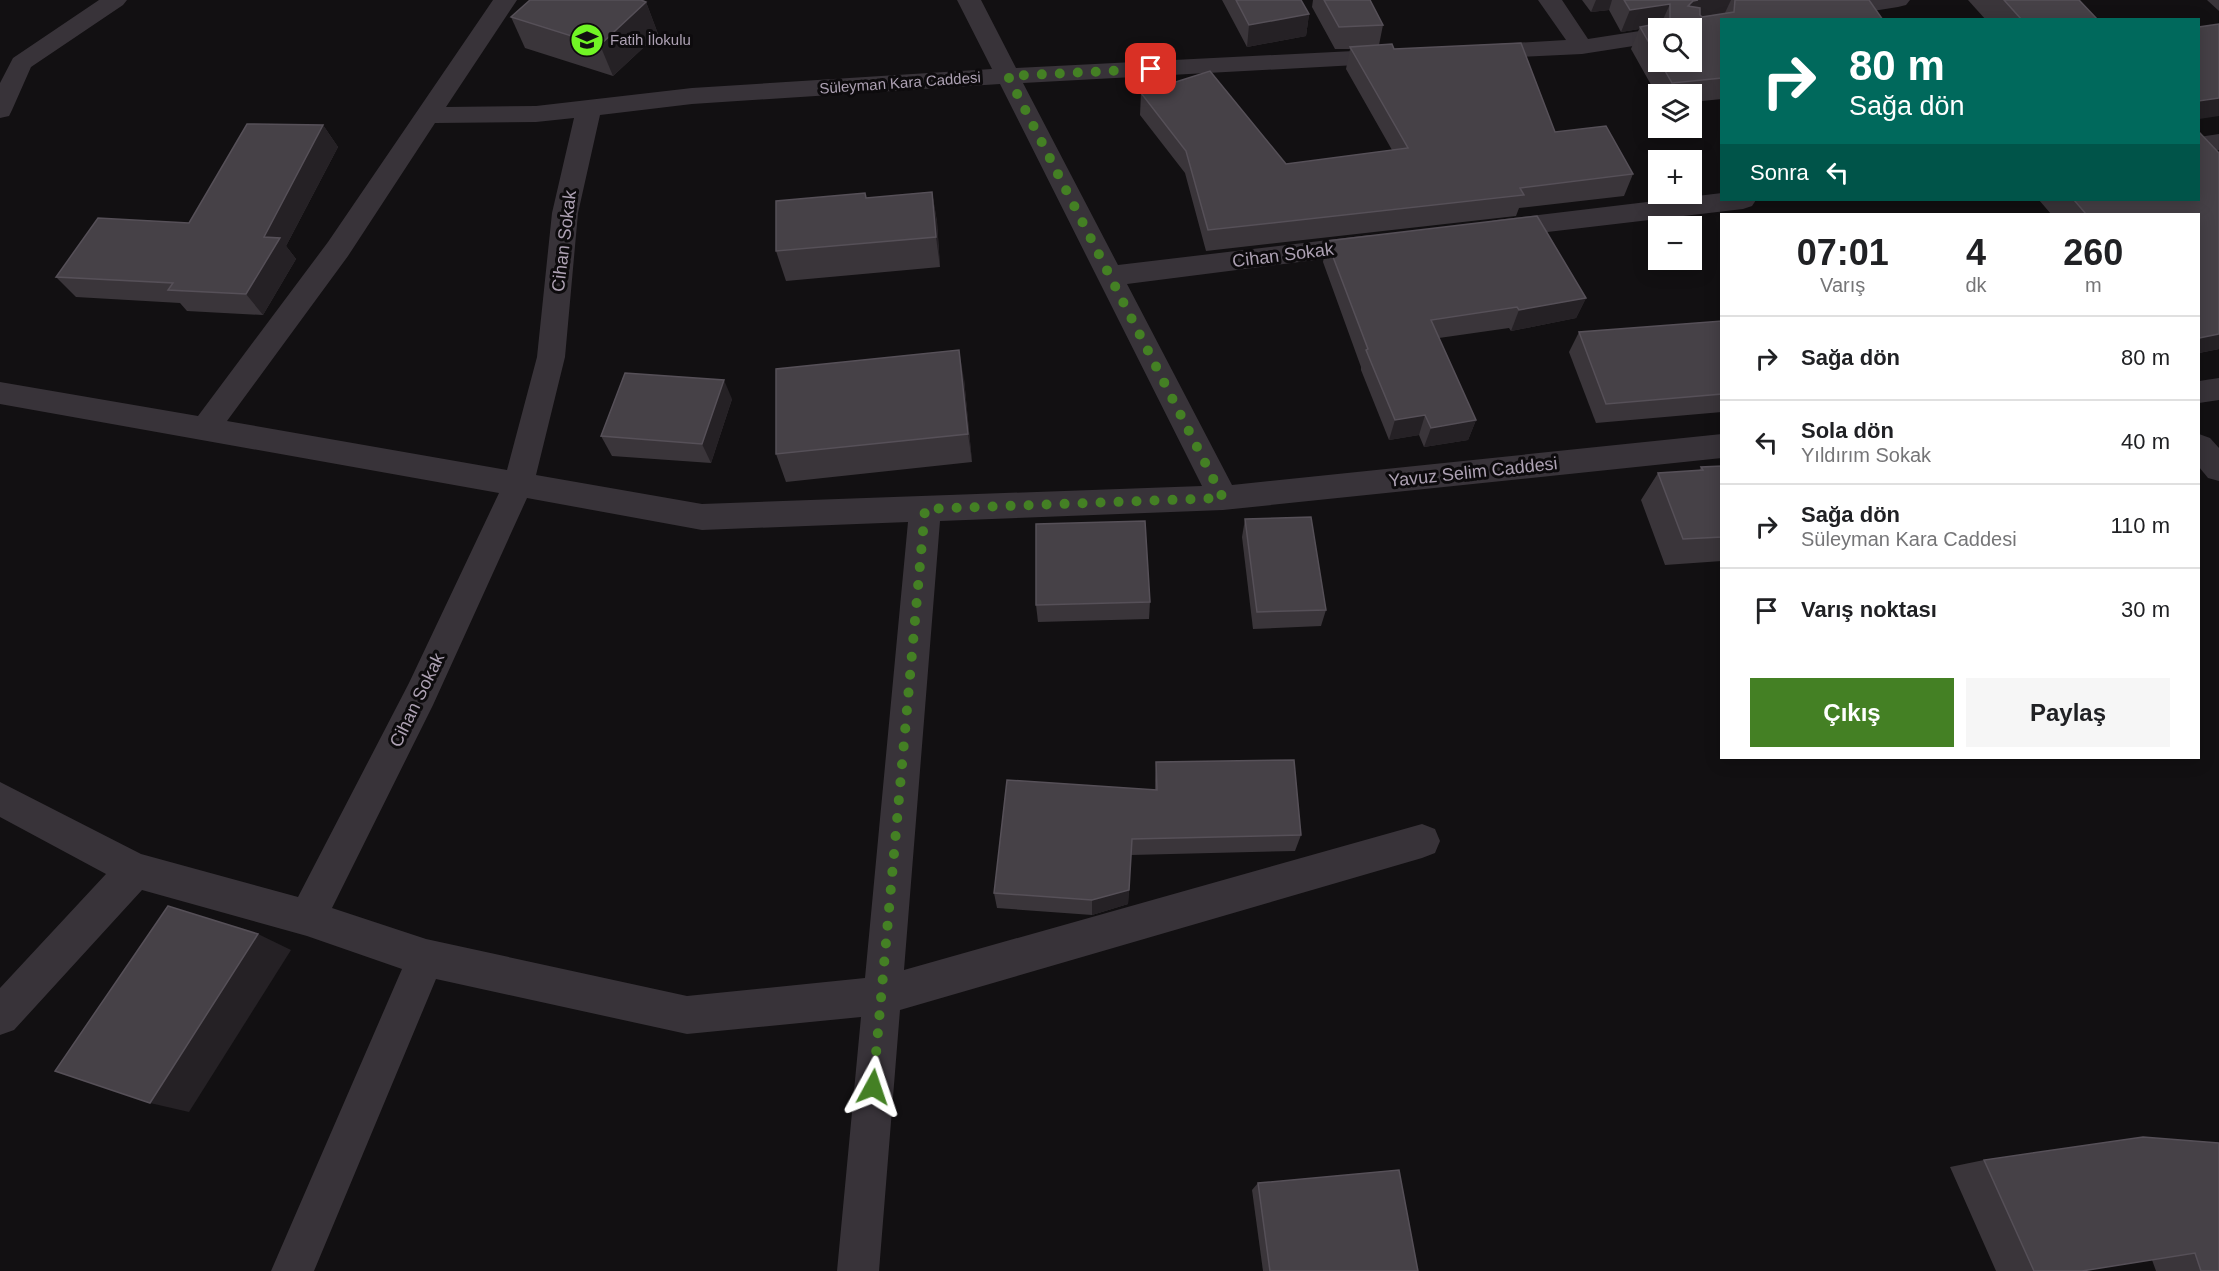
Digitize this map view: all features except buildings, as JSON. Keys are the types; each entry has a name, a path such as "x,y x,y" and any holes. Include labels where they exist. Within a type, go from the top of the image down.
{"street":[{"path":"0,110 21,63 115,0"},
{"path":"204,430 338,249 505,0"},
{"path":"969,0 1223,498"},
{"path":"1550,0 1582,47"},
{"path":"1779,18 1898,0"},
{"path":"1450,53 1582,47 1648,37"},
{"name":"Süleyman Kara Caddesi","path":"428,115 536,114 692,96 1008,76 1414,55"},
{"name":"Cihan Sokak","path":"307,918 422,694 518,484 551,357 565,213 589,108"},
{"path":"2200,145 2219,142"},
{"path":"2200,146 2219,167"},
{"path":"1473,232 1735,201"},
{"name":"Cihan Sokak","path":"1110,276 1391,242"},
{"path":"2200,392 2219,389"},
{"name":"Yavuz Selim Caddesi","path":"0,393 702,517 1223,498 1720,446"},
{"path":"2200,447 2219,469"},
{"path":"858,1271 925,509"},
{"path":"0,799 135,870 307,918 426,958 687,1015 881,996 1422,841"},
{"path":"0,1016 135,870"},
{"path":"292,1271 426,958"}],"place":[{"name":"Fatih İlokulu","path":"587,40"}],"route":[{"path":"873,1087 925,509 1223,498 1008,76 1151,69"}]}
